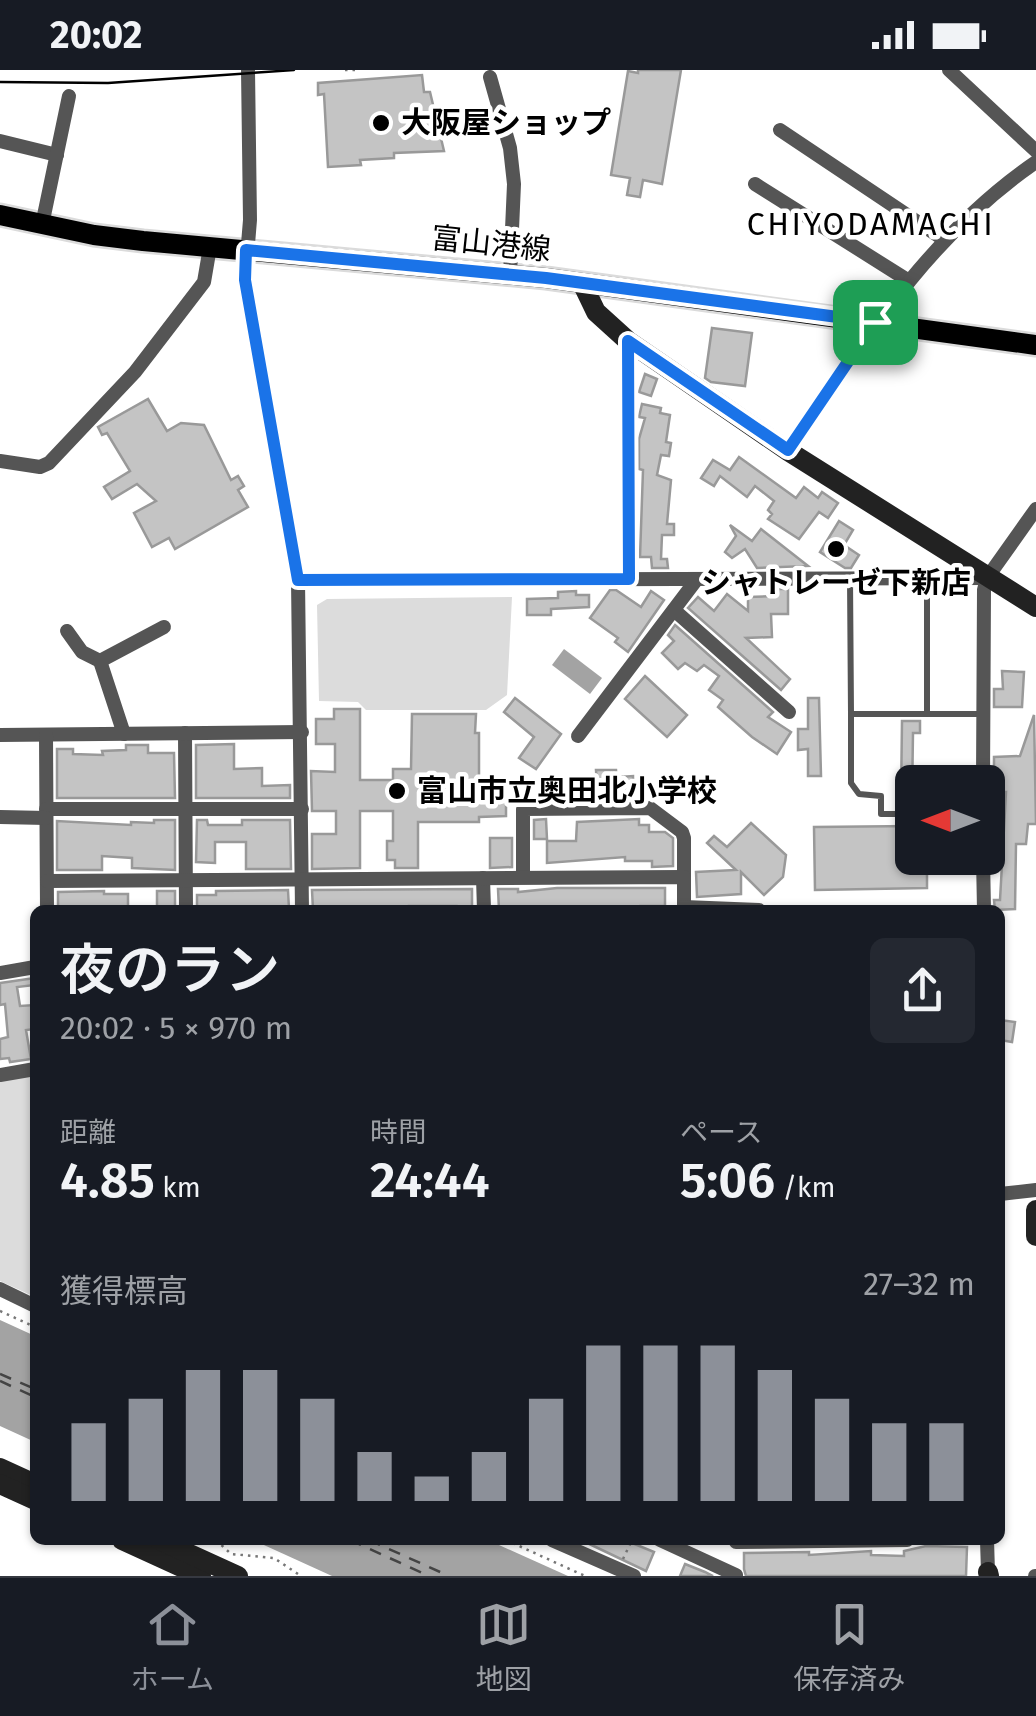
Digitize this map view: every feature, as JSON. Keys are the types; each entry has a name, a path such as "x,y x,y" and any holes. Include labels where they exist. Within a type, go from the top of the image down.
{"main road":[{"name":"富山港線","path":"0,215 110,237 510,274 1036,345"}],"street":[{"path":"248,70 250,220 245,280 298,580 302,905"},
{"path":"949,70 1036,152"},
{"path":"490,77 510,148 514,184 510,274"},
{"path":"42,225 69,96"},
{"path":"780,130 943,239"},
{"path":"0,141 56,155"},
{"path":"788,450 875,322 943,239 996,190 1036,162"},
{"path":"756,184 909,281"},
{"path":"0,460 40,467 48,462 135,372 204,282 210,248"},
{"path":"584,285 596,312 628,341 788,450 1036,608"},
{"path":"628,341 629,579"},
{"path":"983,765 983,597 988,578 1036,509"},
{"path":"298,580 988,578"},
{"path":"578,736 696,579"},
{"path":"674,610 789,712"},
{"path":"100,662 164,627"},
{"path":"67,632 82,652 100,662 124,734"},
{"path":"0,736 302,732"},
{"path":"185,733 186,905"},
{"path":"46,735 46,905"},
{"path":"523,878 523,808 650,808 684,838 684,905"},
{"path":"0,818 46,813 302,809"},
{"path":"983,875 984,905"},
{"path":"47,882 684,877"},
{"path":"483,878 484,905"},
{"path":"0,973 30,968"},
{"path":"0,1075 30,1070"},
{"path":"1005,1193 1036,1190"},
{"path":"1036,1210 1036,1236"},
{"path":"0,1289 30,1304"},
{"path":"0,1468 30,1482"},
{"path":"0,1484 30,1498"},
{"path":"133,1545 201,1576"},
{"path":"170,1545 238,1576"},
{"path":"563,1545 634,1576"},
{"path":"671,1545 736,1575 736,1545"},
{"path":"987,1545 988,1574"}],"lane":[{"path":"850,578 852,783 859,794 881,796 881,814 895,814"},
{"path":"927,578 927,714"},
{"path":"851,714 983,714"}],"path":[{"path":"345,72 357,70"},
{"path":"0,1311 30,1325"},
{"path":"221,1545 230,1554 274,1558 301,1576"},
{"path":"517,1545 586,1576"},
{"path":"618,1569 630,1545"}],"shaded area":[{"path":"512,597 507,695 486,710 366,710 358,702 319,701 317,605 327,599"},
{"path":"564,649 602,678 590,694 552,665"},
{"path":"30,1074 30,1295 0,1281 0,1079"},
{"path":"0,1320 30,1334 30,1440 0,1426"},
{"path":"264,1545 499,1545 568,1576 332,1576"}],"building":[{"path":"681,70 662,184 643,180 640,197 627,195 630,178 611,175 628,71"},
{"name":"大阪屋ショップ","path":"422,75 444,151 394,153 394,158 360,160 361,165 328,167 324,94 318,95 318,83"},
{"path":"712,328 752,333 745,386 705,378"},
{"path":"645,374 657,379 651,396 639,392"},
{"path":"148,399 167,431 181,423 204,425 231,480 238,476 244,486 238,490 248,507 175,549 169,538 152,547 134,513 156,501 137,484 112,499 104,487 130,471 107,433 102,435 98,427"},
{"path":"642,404 661,408 660,413 670,415 666,442 671,443 669,456 661,455 657,475 671,480 667,524 674,524 674,535 662,535 661,559 667,559 668,568 652,568 651,557 640,557 643,470 639,469 639,439 645,418 639,417"},
{"path":"739,457 796,498 804,487 818,498 822,492 838,503 828,518 819,512 799,539 768,519 774,501 755,486 747,497 720,476 714,486 701,478 713,460 730,470"},
{"name":"シャトレーゼ下新店","path":"839,521 853,530 844,545 859,555 851,568 820,552"},
{"path":"730,525 752,541 761,529 808,566 757,568 745,549 732,558 725,552 736,536"},
{"path":"776,589 788,589 788,614 771,614 772,637 746,638 790,679 781,690 688,608 698,597 714,611 727,594 748,611 748,597 776,596"},
{"path":"610,590 641,607 651,591 664,600 628,652 615,642 618,638 590,618"},
{"path":"576,591 576,595 589,595 589,607 551,609 551,615 527,615 527,599 558,598 558,592"},
{"path":"675,625 773,712 768,717 791,732 777,754 718,707 723,700 709,690 719,676 704,665 697,671 685,663 678,669 662,653 674,641 668,635"},
{"path":"1002,671 1024,672 1022,707 994,707 994,689 1003,689"},
{"path":"645,676 687,715 667,737 625,699"},
{"path":"515,698 561,734 536,769 519,758 534,737 504,712"},
{"path":"808,698 819,698 821,776 808,776 808,749 798,750 798,729 808,729"},
{"path":"334,709 360,709 360,780 393,780 393,769 411,769 412,714 476,714 479,797 506,797 506,816 479,817 479,822 418,822 418,868 395,868 395,860 387,860 387,841 393,841 393,811 360,811 360,868 312,869 312,834 336,834 336,811 312,811 311,771 335,772 335,744 316,744 316,719 334,719"},
{"path":"1034,715 1036,824 1028,824 1026,844 1016,844 1015,909 994,905 994,900 1000,900 1001,875 1005,875 1006,792 1005,765 994,765 994,757 1020,756"},
{"path":"902,721 920,721 920,733 913,733 913,765 901,765"},
{"path":"234,744 234,769 262,768 262,786 290,785 290,798 196,798 196,745"},
{"path":"126,745 148,745 148,753 174,753 175,798 57,798 57,749 103,755 102,751 126,750"},
{"path":"596,770 616,770 617,786 597,786"},
{"path":"633,776 633,796 621,797 620,777"},
{"path":"546,819 547,839 534,839 534,820"},
{"path":"639,819 639,825 649,825 649,832 665,832 673,838 673,866 652,867 652,861 625,861 625,857 547,863 547,841 576,841 577,822"},
{"path":"175,820 175,870 132,868 132,858 102,856 102,870 57,870 57,821 131,825"},
{"path":"197,820 207,820 208,825 242,825 242,820 290,820 291,869 246,869 246,842 215,842 215,863 196,862"},
{"path":"751,823 786,855 783,877 764,895 741,872 741,894 697,897 696,872 736,870 707,843 714,836 727,847"},
{"path":"895,826 895,875 927,875 927,888 815,890 814,827"},
{"path":"490,838 512,838 512,867 490,868"},
{"path":"665,888 665,905 499,905 498,889 518,892"},
{"path":"472,889 472,905 313,905 312,890"},
{"path":"288,890 289,905 197,905 197,895 216,895 216,891"},
{"path":"157,891 175,891 175,905 157,905"},
{"path":"58,892 128,894 128,905 58,905"},
{"path":"30,979 30,986 17,987 20,1006 30,1005 30,1030 26,1030 30,1059 0,1059 0,1039 8,1037 5,1004 0,1005 0,983"},
{"path":"1005,1021 1015,1022 1012,1042 1005,1041"},
{"path":"591,1545 637,1545 654,1552 646,1571"},
{"path":"926,1546 967,1547 966,1576 746,1576 744,1569 744,1553 809,1555 871,1551 871,1555 904,1556 904,1551"},
{"path":"685,1564 705,1572 713,1576 680,1576"}],"ferry route":[{"path":"0,1374 30,1387"},
{"path":"0,1381 30,1395"},
{"path":"361,1545 429,1576"},
{"path":"380,1545 449,1576"}],"tram line":[{"path":"0,82 108,83 294,70"}],"place":[{"name":"大阪屋ショップ","path":"381,123"},
{"name":"シャトレーゼ下新店","path":"836,549"},
{"name":"富山市立奥田北小学校","path":"397,791"}],"district":[{"name":"CHIYODAMACHI","path":"871,224"}],"route":[{"path":"246,250 546,278 875,322 788,450 628,341 629,579 298,580 245,280 246,250"}]}
